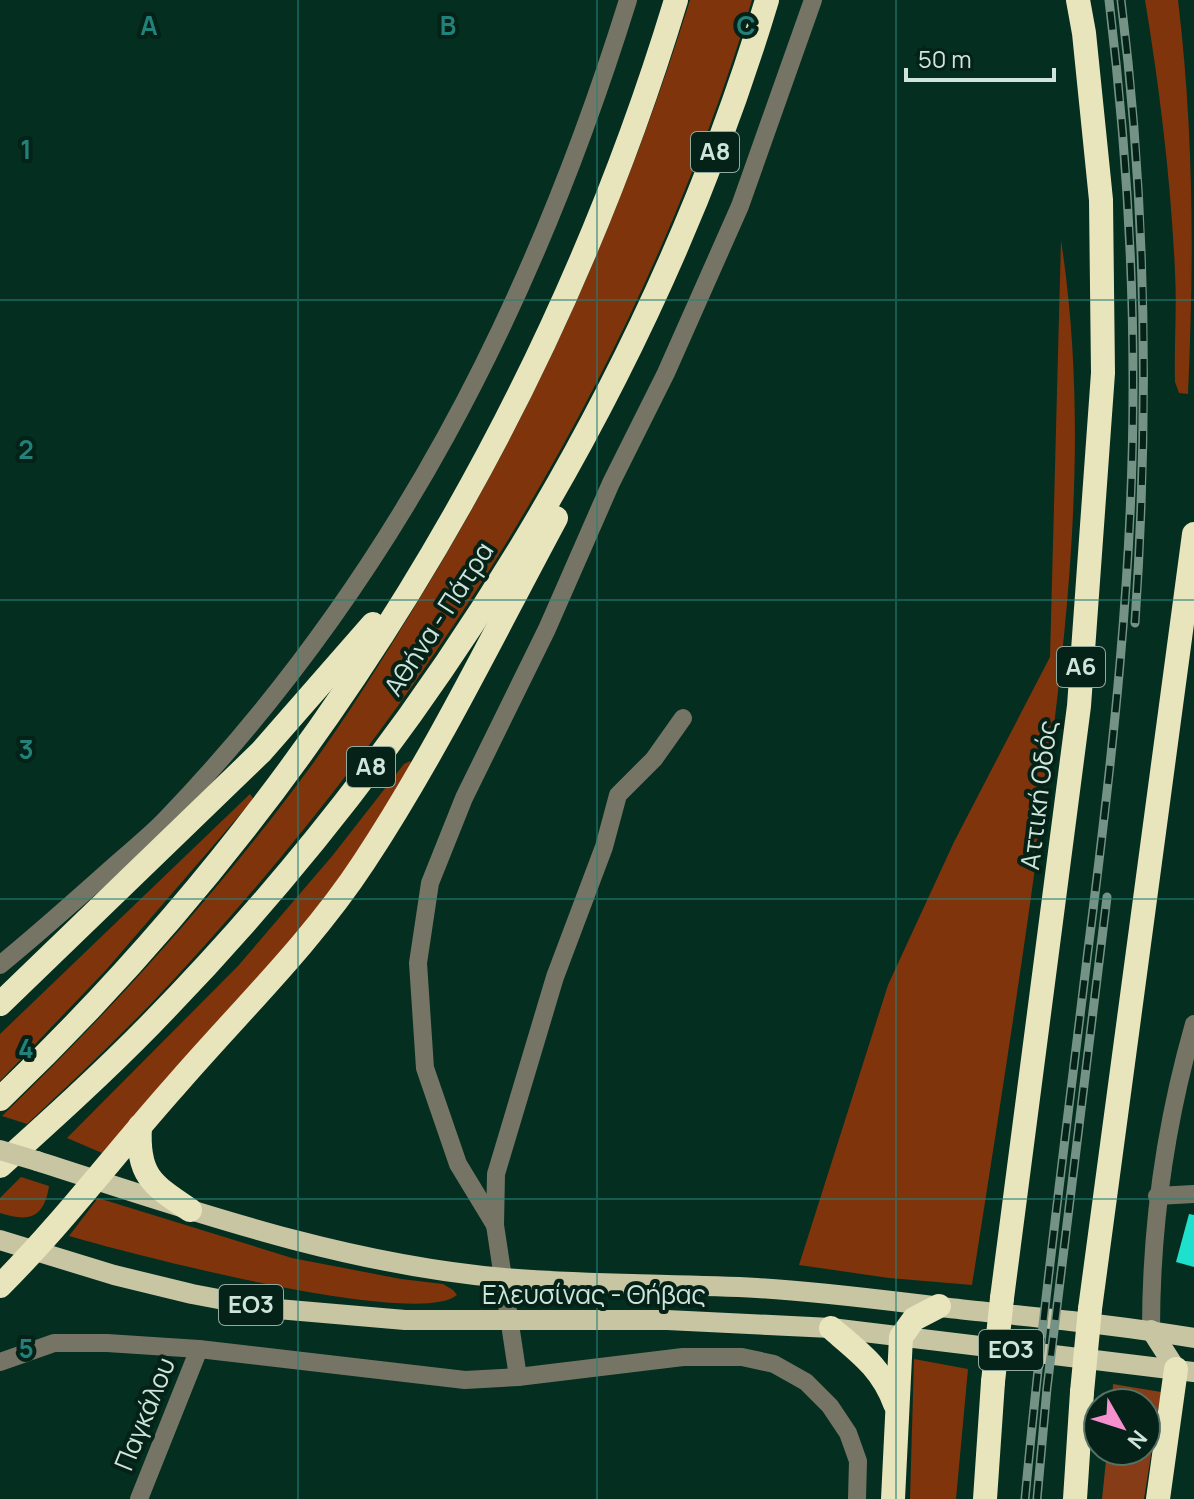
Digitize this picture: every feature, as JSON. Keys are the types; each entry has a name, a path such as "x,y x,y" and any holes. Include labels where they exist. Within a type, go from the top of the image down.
{"highway":[{"name":"Αθήνα - Πάτρα","path":"0,1099 109,989 200,886 331,712 426,561 497,437 578,267 640,110 676,0"},
{"name":"Αθήνα - Πάτρα","path":"0,1166 100,1075 197,976 282,878 386,748 446,661 530,531 654,301 722,134 767,0"},
{"name":"Αττική Οδός","path":"985,1499 1002,1298 1079,706 1103,373 1101,200 1078,0"},
{"path":"0,1286 35,1250 282,965 322,918 370,852 443,728 579,475 654,301"},
{"path":"1075,1499 1090,1309 1194,534"},
{"path":"0,1004 261,752 426,561"},
{"path":"140,1126 138,1151 145,1171 159,1189 190,1210"},
{"path":"893,1499 901,1337 914,1319 939,1306"},
{"path":"831,1328 887,1381 896,1408"},
{"path":"1158,1499 1185,1371"}],"main road":[{"name":"Ελευσίνας - Θήβας","path":"0,1150 319,1247 388,1261 503,1278 761,1289 939,1306 1151,1330 1194,1338"},
{"name":"Ελευσίνας - Θήβας","path":"0,1240 140,1281 266,1308 405,1320 667,1320 831,1328 1185,1371"},
{"path":"1151,1330 1185,1371"}],"street":[{"path":"0,965 164,821 204,779 299,665 379,553 445,440 510,311 574,157 628,0"},
{"path":"495,1225 458,1164 425,1068 418,963 430,883 464,798 547,629 740,206 813,0"},
{"path":"518,1377 495,1225 496,1174 555,977 604,847 618,795 654,759 683,718"},
{"path":"1151,1330 1157,1196 1174,1095 1194,1024"},
{"path":"1157,1196 1194,1194"},
{"path":"0,1362 54,1343 107,1343 199,1349 465,1380 518,1377 683,1357 742,1357 774,1364 806,1382 830,1406 848,1433 858,1461 857,1499"},
{"name":"Παγκάλου","path":"139,1499 199,1349"}],"shaded area":[{"path":"690,0 752,0 707,134 653,264 592,391 523,514 448,634 366,749 279,860 148,1007 27,1124 2,1116 126,989 242,855 327,744 400,630 456,538 496,464 570,314 635,160"},
{"path":"1145,0 1178,0 1187,99 1191,197 1188,394 1179,393 1175,382 1176,286 1171,204"},
{"path":"1061,240 1074,377 1075,446 1069,583 1038,850 972,1285 889,1278 799,1265 888,985 954,842 1050,657"},
{"path":"410,761 413,768 385,815 325,899 102,1153 67,1138 238,966 333,855 404,764"},
{"path":"250,794 253,798 250,803 106,970 0,1081 0,1034"},
{"path":"21,1177 49,1186 43,1205 39,1211 26,1217 0,1213 0,1198"},
{"path":"98,1198 292,1258 443,1284 457,1295 431,1303 388,1303 332,1296 207,1271 69,1236"},
{"path":"914,1359 968,1369 956,1499 910,1499"},
{"path":"1105,1467 1149,1467 1144,1499 1102,1499"}],"building":[{"path":"1189,1214 1194,1215 1194,1267 1176,1262"}],"railway":[{"path":"1025,1499 1113,736 1126,593 1132,449 1131,283 1123,141 1109,0"},
{"path":"1121,0 1136,156 1143,311 1144,389 1135,623"},
{"path":"1037,1499 1047,1388 1107,897"}]}
